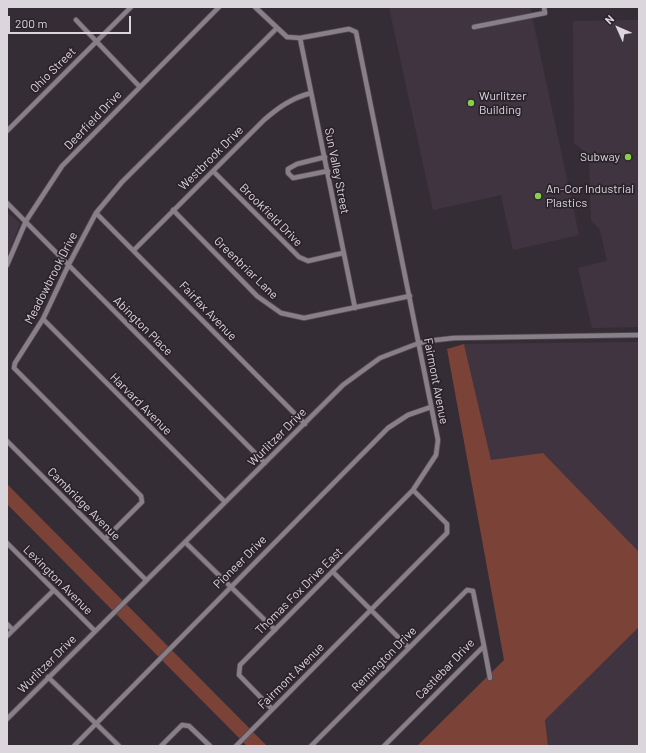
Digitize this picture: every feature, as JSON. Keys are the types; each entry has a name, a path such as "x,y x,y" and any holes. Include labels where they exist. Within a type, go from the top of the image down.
{"street":[{"name":"Ohio Street","path":"7,131 131,7"},
{"name":"Deerfield Drive","path":"7,265 26,221 62,166 139,86 219,7"},
{"name":"Fairmont Avenue","path":"236,746 447,533 447,524 413,490 436,455 438,440 356,32 349,29 300,38 287,37 255,7"},
{"path":"474,27 545,13 544,7"},
{"path":"76,20 139,86"},
{"name":"Meadowbrook Drive","path":"105,539 142,502 141,496 14,368 15,363 43,320 69,264 96,213 122,182 276,28"},
{"name":"Sun Valley Street","path":"300,38 355,308"},
{"name":"Westbrook Drive","path":"134,250 278,107 295,97 312,93"},
{"path":"325,157 293,165 288,170 288,173 294,178 328,171"},
{"name":"Brookfield Drive","path":"213,171 299,257 308,260 343,253"},
{"name":"Abington Place","path":"7,202 265,463"},
{"name":"Greenbriar Lane","path":"173,210 257,296 280,313 304,318 410,296"},
{"name":"Fairfax Avenue","path":"96,213 305,424"},
{"name":"Harvard Avenue","path":"43,320 225,502"},
{"name":"Wurlitzer Drive","path":"7,719 343,385 380,358 419,343 454,338 639,335"},
{"name":"Pioneer Drive","path":"74,746 388,428 408,414 431,407"},
{"name":"Cambridge Avenue","path":"7,441 146,580"},
{"name":"Thomas Fox Drive East","path":"272,709 238,675 240,666 413,490"},
{"path":"185,542 274,630"},
{"name":"Lexington Avenue","path":"7,543 95,631"},
{"path":"333,572 409,648"},
{"path":"7,636 54,590"},
{"name":"Remington Drive","path":"311,746 467,590 473,591"},
{"name":"Castlebar Drive","path":"384,746 484,646 473,591"},
{"path":"7,624 13,630"},
{"path":"484,646 490,678"},
{"path":"48,678 119,746"},
{"path":"161,746 182,725 189,726 210,746"}],"shaded area":[{"path":"389,7 530,7 579,235 513,250 501,195 433,210"},
{"path":"639,20 639,327 592,328 578,268 607,261 600,230 591,220 589,155 574,143 573,21"},
{"path":"7,212 20,223 7,257"},
{"path":"639,342 639,552 543,453 491,461 464,344"},
{"path":"464,344 491,460 543,453 639,552 639,627 545,720 548,746 417,746 504,660 447,349"},
{"path":"7,484 267,746 247,746 7,504"},
{"path":"639,627 639,746 548,746 545,720"}],"place":[{"name":"Wurlitzer Building","path":"471,103"},
{"name":"Subway","path":"628,157"},
{"name":"An-Cor Industrial Plastics","path":"538,196"}]}
